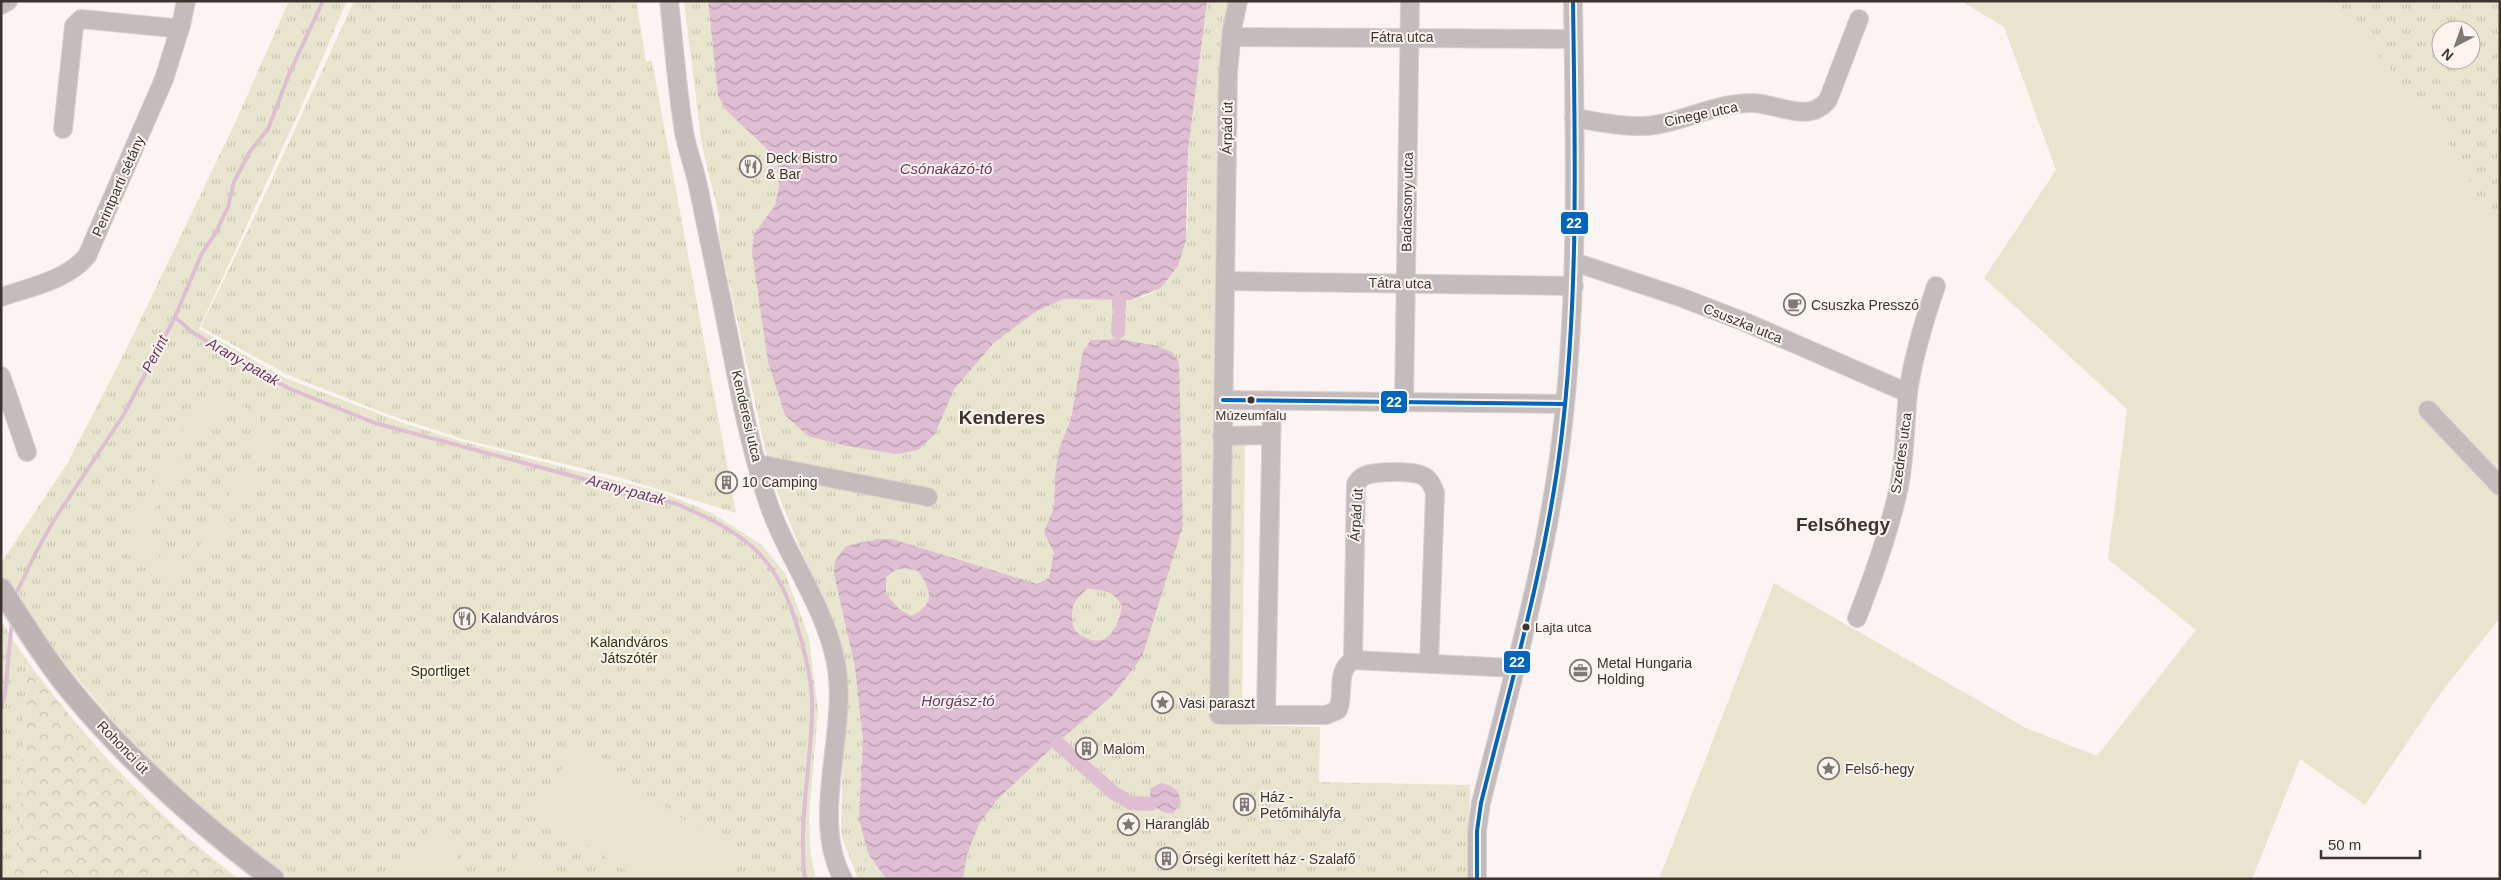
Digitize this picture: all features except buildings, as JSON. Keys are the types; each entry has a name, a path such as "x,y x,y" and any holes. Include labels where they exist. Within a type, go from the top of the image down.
{"main road":[{"name":"Rohonci út","path":"1,588 40,649 76,698 170,795 218,838 273,879"}],"street":[{"path":"1,5 8,1"},
{"name":"Perintparti sétány","path":"1,297 66,274 78,266 87,256 164,79 181,25 186,1"},
{"name":"Kenderesi utca","path":"670,1 685,134 697,180 746,419 766,497 789,552 814,597 828,630 836,664 838,691 837,721 829,812 832,845 844,879"},
{"name":"Árpád út","path":"1238,1 1231,37 1228,73 1219,715 1326,715 1338,710 1341,702 1341,675 1345,665 1353,660 1356,484 1362,476 1373,473 1412,472 1425,476 1432,483 1435,493 1429,664"},
{"name":"Badacsony utca","path":"1404,402 1410,1"},
{"path":"1477,879 1477,831 1482,803 1544,551 1565,404 1574,286 1573,1"},
{"path":"63,129 74,26 81,19 173,28 181,25"},
{"name":"Cinege utca","path":"1574,118 1642,126 1754,103 1802,112 1812,112 1821,108 1828,100 1859,19"},
{"name":"Fátra utca","path":"1231,37 1573,39"},
{"name":"Csuszka utca","path":"1574,262 1727,315 1908,393"},
{"name":"Tátra utca","path":"1225,281 1574,286"},
{"name":"Szedres utca","path":"1857,618 1872,581 1899,487 1906,442 1908,393 1923,323 1936,286"},
{"path":"1,376 27,452"},
{"path":"1223,400 1565,404"},
{"path":"1266,714 1272,401"},
{"path":"2428,410 2500,486"},
{"path":"1222,436 1272,436"},
{"path":"758,464 928,497"},
{"path":"1353,660 1514,668"}],"green space":[{"name":"Sportliget","path":"289,1 347,1 299,112 199,329 285,378 406,424 461,441 664,493 714,514 762,545 785,573 809,638 818,711 809,818 811,856 816,879 289,879 219,830 120,728 51,648 1,574 1,563 67,464 124,354 235,123"},
{"path":"354,1 636,1 646,61 652,61 736,513 618,477 466,440 389,415 286,374 201,327 269,186"},
{"path":"684,1 708,1 718,96 727,111 766,148 777,164 779,186 775,205 754,234 934,434 948,400 963,377 988,349 1034,312 1064,299 1080,297 1139,298 1152,293 1164,284 1176,268 1182,256 1187,227 1189,133 1207,1 1233,1 1218,443 1245,443 1242,725 1320,727 1319,782 1470,785 1468,879 858,879 841,835 844,671 837,631 806,563 777,491 765,449 719,236 719,215 702,146"},
{"path":"1961,1 2327,1 2431,114 2485,209 2500,221 2500,618 2440,694 2365,805 2300,759 2252,879 1659,879 1774,583 2026,728 2097,756 2196,630 2108,559 2127,409 1984,278 2056,170 2004,27"},
{"path":"2327,1 2500,1 2500,221 2485,209 2431,114"},
{"path":"223,400 244,406 252,411 258,417 265,433 264,455 233,516 204,561 195,569 183,574 165,574 148,566 139,556 133,538 134,518 192,415 211,403","holes":["221,413 237,416 248,424 253,436 253,452 198,549 180,560 171,561 163,559 150,546 146,525 201,427 210,417"]},
{"path":"1,621 28,662 22,741 20,844 12,879 1,879"},
{"path":"28,662 100,750 152,805 180,831 239,879 12,879 20,844 22,741"},
{"path":"576,747 741,858 727,879 638,879 535,809"},
{"path":"429,829 462,851 443,879 396,879"},
{"path":"520,851 559,876 557,879 502,879"}],"water":[{"name":"Csónakázó-tó","path":"708,1 1207,1 1188,150 1186,241 1178,266 1161,288 1131,300 1064,299 1035,312 994,343 954,389 935,434 918,450 897,454 847,446 808,436 785,415 768,362 752,252 754,234 775,205 779,186 777,164 766,148 727,111 718,96"},
{"name":"Horgász-tó","path":"1118,339 1158,346 1172,352 1179,362 1183,526 1142,657 1112,696 1057,743 997,800 979,824 967,855 963,879 886,879 868,853 859,819 863,740 855,667 834,574 835,561 846,546 878,539 892,539 1037,584 1049,578 1054,553 1044,532 1054,508 1055,476 1059,449 1071,419 1083,351 1091,340","holes":["905,568 918,571 926,584 929,596 925,607 911,616 899,609 886,594 886,577 895,570","1087,589 1108,592 1122,606 1120,617 1112,633 1100,640 1084,637 1074,630 1073,607"]},
{"path":"1161,783 1169,785 1179,794 1181,802 1173,814 1163,812 1151,804 1150,789"}],"waterway":[{"name":"Perint","path":"15,596 54,520 123,416 175,317 201,255 215,234 228,207 234,182 249,153 268,129 290,72 323,1"},
{"path":"1119,300 1119,308"},
{"path":"1118,332 1119,316"},
{"name":"Arany-patak","path":"175,317 191,331 236,360 290,389 375,423 677,504 724,527 743,539 758,552 771,568 782,587 791,609 805,654 810,683 812,702 811,732 803,837 805,879"},
{"name":"Perint","path":"1,707 5,694 12,621"},
{"path":"1057,743 1114,793 1131,803 1151,804"}],"transit line":[{"name":"22","path":"1477,879 1477,831 1481,803 1537,578 1561,441 1571,331 1575,221 1573,1"},
{"name":"22","path":"1223,400 1565,404"}],"place":[{"name":"Deck Bistro & Bar","path":"750,166"},
{"name":"Csuszka Presszó","path":"1795,305"},
{"name":"Múzeumfalu","path":"1251,400"},
{"name":"10 Camping","path":"726,482"},
{"name":"Kalandváros","path":"465,618"},
{"name":"Lajta utca","path":"1526,627"},
{"name":"Metal Hungaria Holding","path":"1581,671"},
{"name":"Vasi paraszt","path":"1163,703"},
{"name":"Malom","path":"1087,749"},
{"name":"Felső-hegy","path":"1829,769"},
{"name":"Ház - Petőmihályfa","path":"1244,805"},
{"name":"Harangláb","path":"1129,824"},
{"name":"Őrségi kerített ház - Szalafő","path":"1166,859"}],"district":[{"name":"Kenderes","path":"1002,417"},
{"name":"Felsőhegy","path":"1843,524"}],"park label":[{"name":"Kalandváros Játszótér","path":"629,650"}]}
